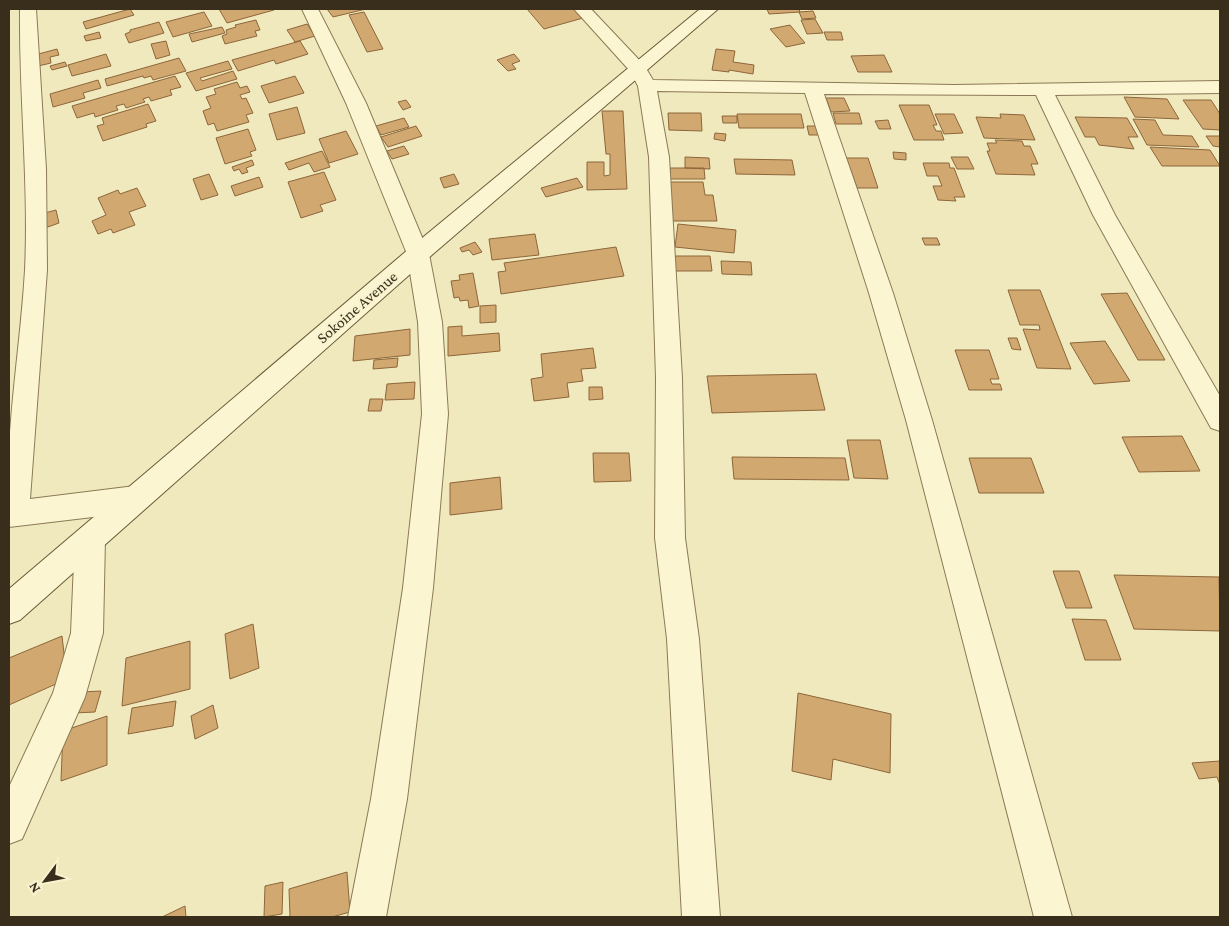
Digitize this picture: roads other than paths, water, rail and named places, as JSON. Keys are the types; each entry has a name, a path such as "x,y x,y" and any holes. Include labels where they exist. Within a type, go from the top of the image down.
{"street":[{"path":"28,9 30,86 36,169 36,270 12,513 135,499"},
{"path":"310,9 356,103 418,254 430,322 435,414 418,588 389,799 367,917"},
{"path":"582,9 642,78 659,157 669,378 670,538 683,639 700,917"},
{"name":"Sokoine Avenue","path":"9,609 418,254 642,78 710,9"},
{"path":"642,78 720,85 813,89 1043,90 1220,87"},
{"path":"813,89 881,293 916,411 1054,917"},
{"path":"1043,90 1104,215 1220,420"},
{"path":"9,826 68,698 87,633 90,538"}]}
